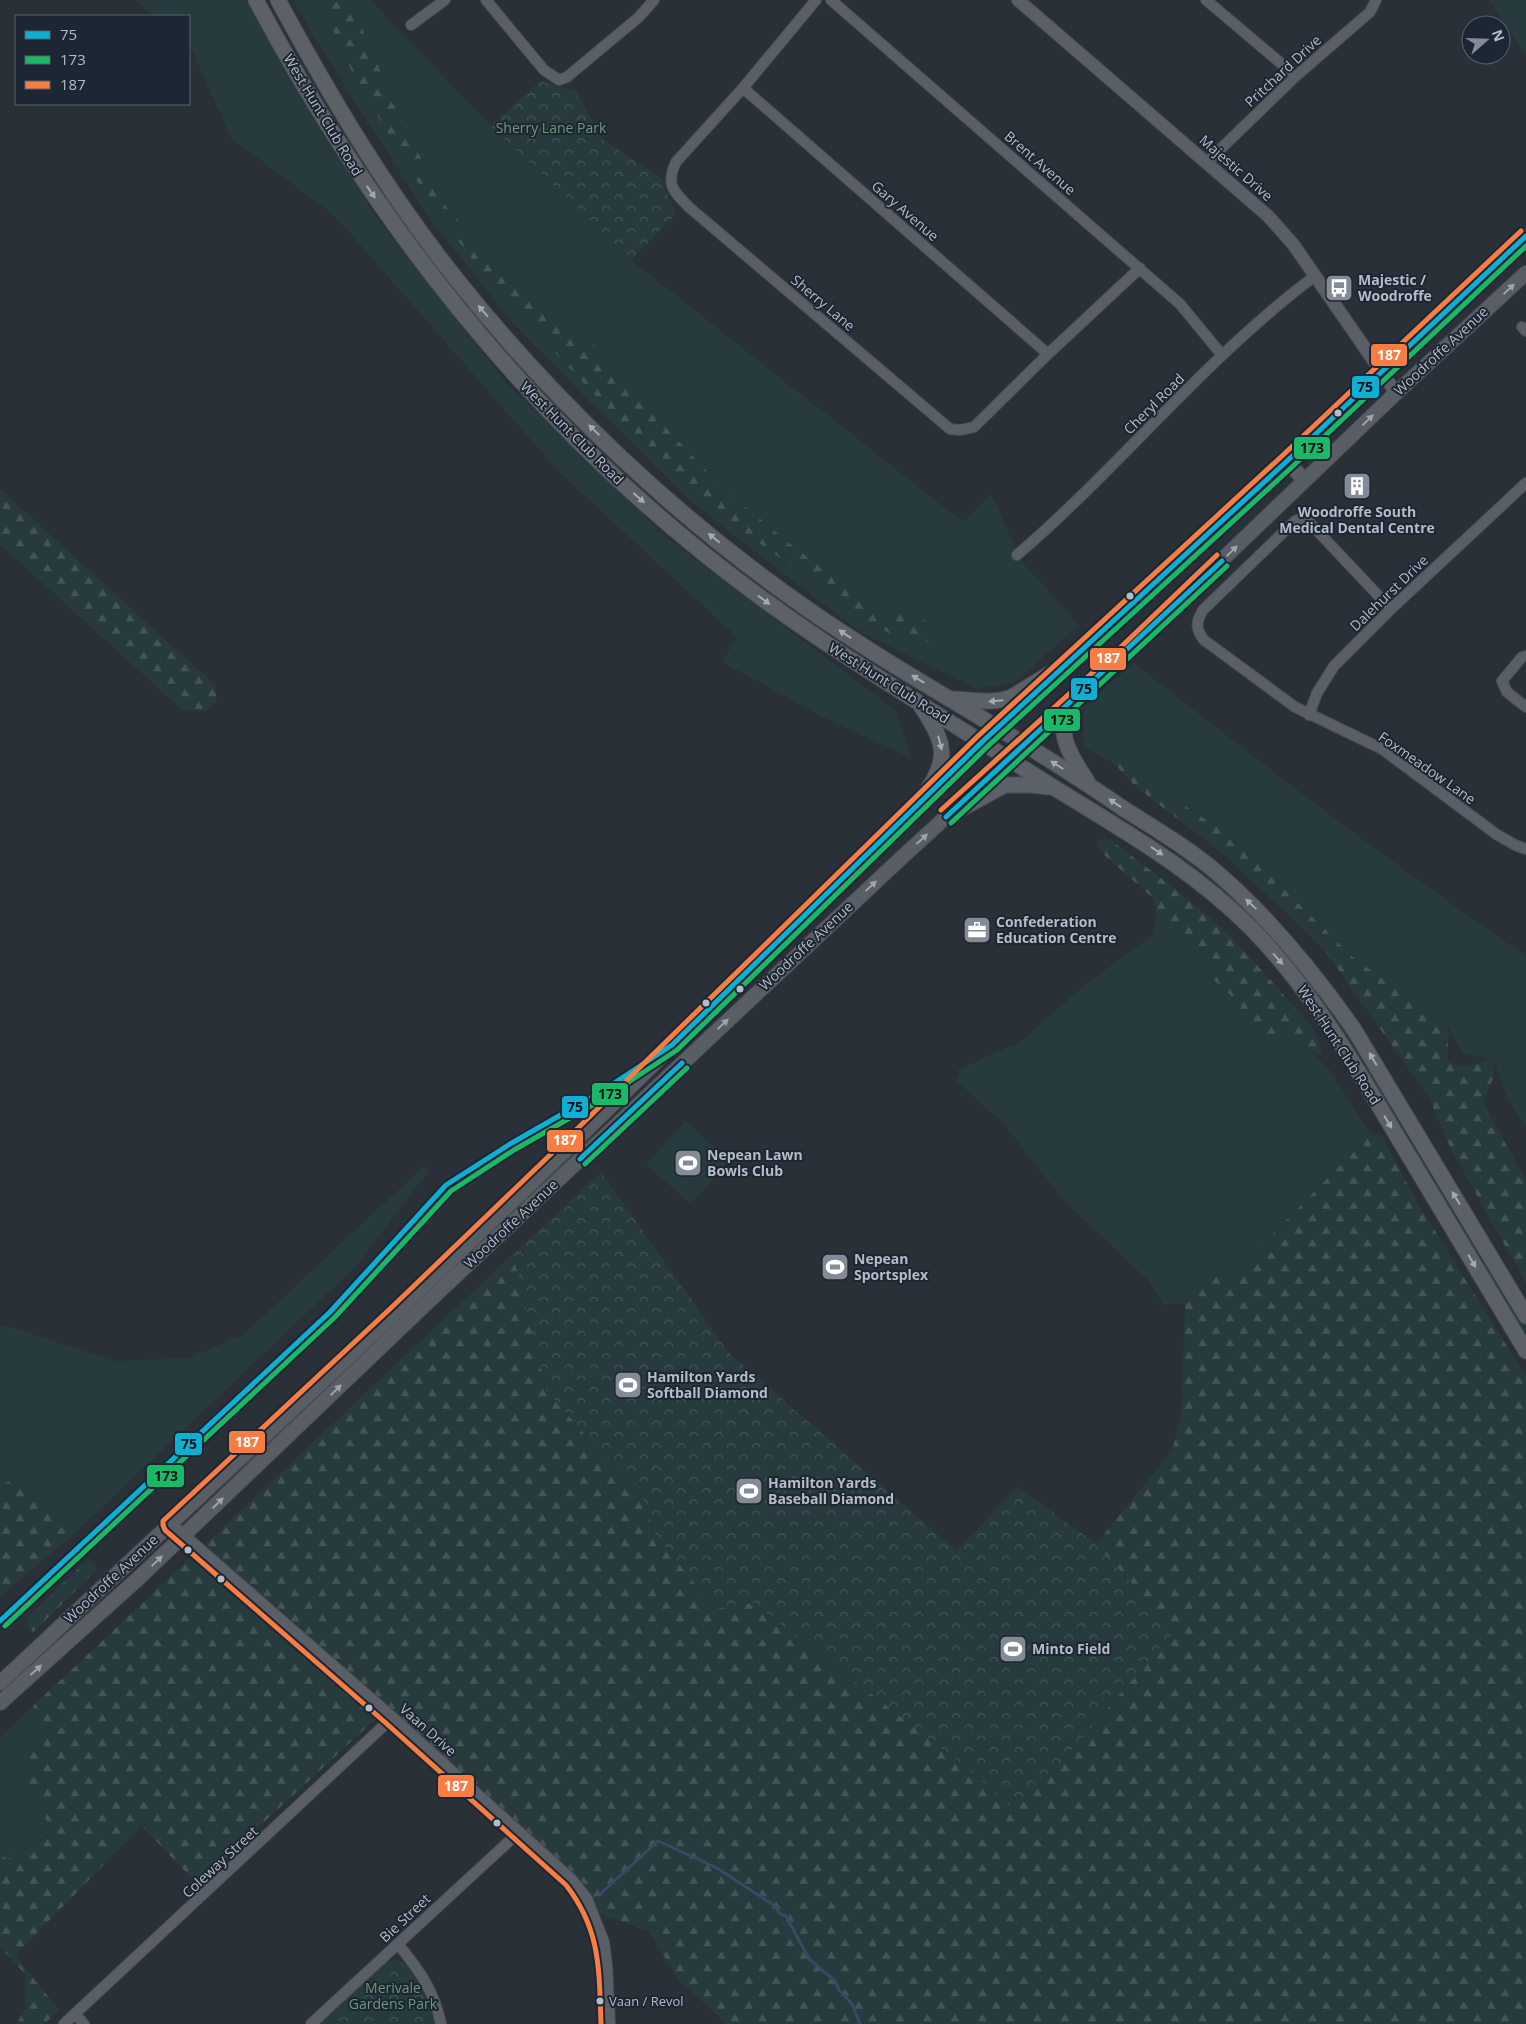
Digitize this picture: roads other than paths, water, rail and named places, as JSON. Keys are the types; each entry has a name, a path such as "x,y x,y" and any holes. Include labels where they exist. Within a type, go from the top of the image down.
{"main road":[{"name":"West Hunt Club Road","path":"256,0 318,110 384,212 468,322 539,402 615,476 720,567 790,619 1054,788 1155,849 1220,900 1253,931 1314,1002 1349,1055 1526,1351"},
{"name":"West Hunt Club Road","path":"278,0 346,122 420,230 477,304 573,409 643,478 776,587 865,647 998,727 1089,785 1212,869 1255,908 1292,946 1324,986 1355,1031 1526,1316"},
{"name":"Woodroffe Avenue","path":"0,1683 397,1312 769,952 982,742 1287,461 1526,236"},
{"name":"Woodroffe Avenue","path":"0,1703 141,1576 430,1300 784,967 1209,573 1304,480 1526,273"},
{"path":"1287,461 1304,480"},
{"path":"950,698 993,702 1012,697 1069,662"},
{"path":"1089,785 1067,747 1065,726 1068,713 1094,680"},
{"path":"917,700 936,731 942,748 942,758 936,777 917,806"},
{"path":"946,817 1005,785 1031,784 1054,788"},
{"path":"769,952 784,967"}],"street":[{"path":"411,25 445,0"},
{"path":"486,0 544,70 559,80 567,77 639,17 654,0"},
{"name":"Sherry Lane","path":"816,0 743,88 676,162 670,174 671,184 675,193 690,208 950,429 960,430 974,427 1048,354 1140,268"},
{"name":"Brent Avenue","path":"830,0 1180,304 1222,355"},
{"name":"Majestic Drive","path":"1018,0 1268,216 1293,244 1396,393"},
{"path":"1206,0 1296,76"},
{"name":"Pritchard Drive","path":"1207,162 1296,76 1370,12 1376,0"},
{"name":"Gary Avenue","path":"743,88 1048,354"},
{"name":"Cheryl Road","path":"1017,555 1113,465 1222,355 1315,276"},
{"name":"Dalehurst Drive","path":"1309,714 1317,693 1334,666 1391,609 1526,483"},
{"name":"Foxmeadow Lane","path":"1391,609 1308,521 1301,519 1295,521 1203,610 1197,620 1198,631 1204,640 1309,714 1382,749 1496,834 1526,849"},
{"path":"1526,656 1522,657 1502,681 1507,692 1526,707"},
{"name":"Vaan Drive","path":"170,1524 392,1718 571,1880 586,1899 603,1942 609,2024"},
{"name":"Coleway Street","path":"64,2024 392,1718"},
{"name":"Bie Street","path":"311,2024 518,1833"},
{"path":"398,1944 417,1968 432,1992 441,2024"},
{"path":"75,2014 84,2024"}],"waterway":[{"path":"600,1894 658,1841 717,1868 775,1906 780,1914 786,1916 809,1959 835,1981 839,1990 852,2004 860,2024"}],"place":[{"name":"Majestic / Woodroffe","path":"1339,288"},
{"name":"Woodroffe South Medical Dental Centre","path":"1357,486"},
{"name":"Confederation Education Centre","path":"977,930"},
{"name":"Nepean Lawn Bowls Club","path":"688,1163"},
{"name":"Nepean Sportsplex","path":"835,1267"},
{"name":"Hamilton Yards Softball Diamond","path":"628,1385"},
{"name":"Hamilton Yards Baseball Diamond","path":"749,1491"},
{"name":"Minto Field","path":"1013,1649"},
{"name":"Vaan / Revol","path":"600,2001"}],"park label":[{"name":"Sherry Lane Park","path":"551,128"},
{"name":"Merivale Gardens Park","path":"393,1996"}]}
